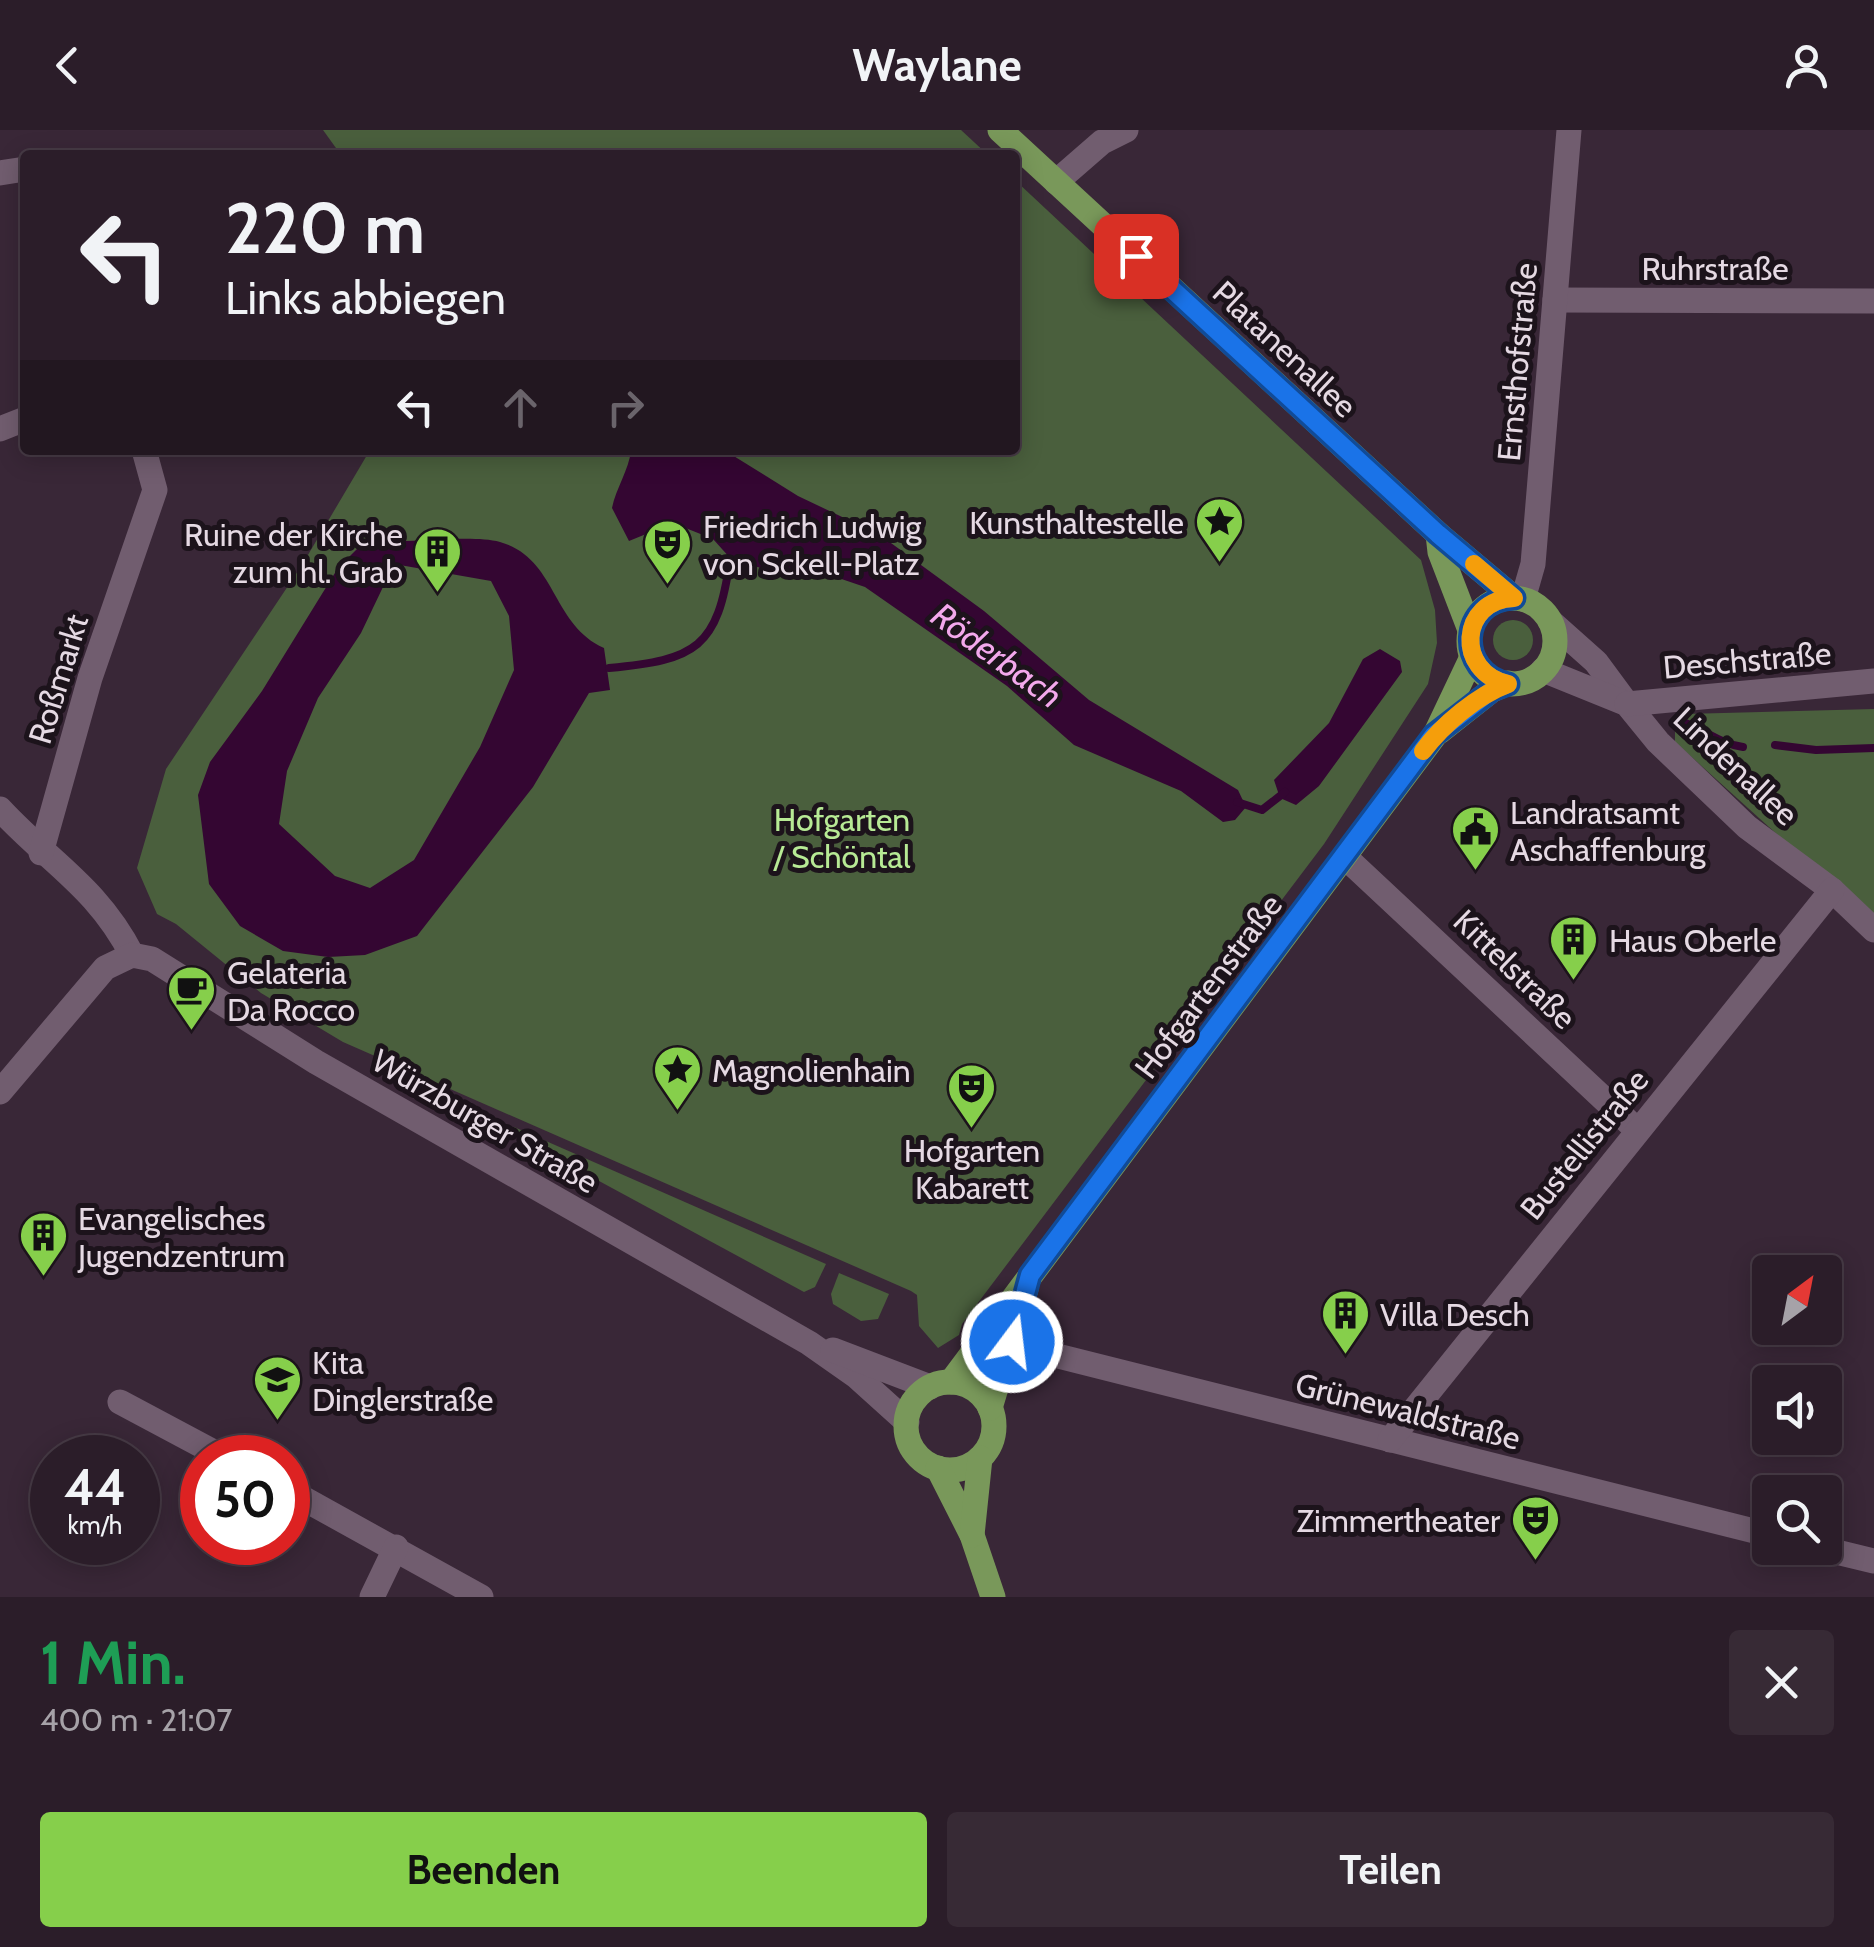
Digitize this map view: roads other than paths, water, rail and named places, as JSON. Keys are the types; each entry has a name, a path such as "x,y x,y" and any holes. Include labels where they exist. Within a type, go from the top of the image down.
{"main road":[{"name":"Platanenallee","path":"1000,130 1438,534 1519,598"},
{"path":"1438,534 1440,552 1470,630 1472,657 1486,675 1508,684 1533,678 1544,670 1555,646 1550,621 1519,598 1483,608 1470,630"},
{"name":"Hofgartenstraße","path":"940,1385 1030,1275 1346,858 1434,735 1472,657"},
{"name":"Hofgartenstraße","path":"1434,735 1492,690 1508,684"},
{"name":"Hofgartenstraße","path":"990,1408 1030,1275"},
{"path":"972,1535 980,1458 994,1433 990,1408 974,1390 940,1385 910,1408 906,1422 918,1456 938,1468 960,1469 980,1458"},
{"path":"938,1468 972,1535 993,1597"}],"street":[{"path":"1056,182 1102,142 1126,130"},
{"name":"Ernsthofstraße","path":"1519,598 1532,564 1569,130"},
{"name":"Ruhrstraße","path":"1555,300 1874,301"},
{"name":"Roßmarkt","path":"41,853 90,678 155,490 145,455"},
{"path":"1550,621 1596,662 1627,704"},
{"name":"Lindenallee","path":"1544,670 1627,704 1658,742 1747,827 1832,890 1874,930"},
{"name":"Deschstraße","path":"1627,704 1874,681"},
{"path":"0,809 41,853 100,901 132,954 104,968 0,1092"},
{"name":"Kittelstraße","path":"1346,858 1637,1130"},
{"name":"Bustellistraße","path":"1390,1440 1832,890"},
{"name":"Würzburger Straße","path":"132,954 172,968 316,1062 809,1343 856,1376 906,1422"},
{"name":"Würzburger Straße","path":"809,1343 940,1385"},
{"name":"Grünewaldstraße","path":"1030,1348 1752,1530"},
{"path":"120,1402 182,1435"},
{"path":"310,1502 482,1597"},
{"path":"372,1597 396,1548"},
{"path":"1842,1553 1874,1561"}],"water":[{"path":"630,455 732,455 798,496 880,535 984,611 1089,700 1238,790 1246,807 1235,820 1223,822 1181,791 1074,745 1007,686 865,587 815,570 767,570 731,559 713,539 673,523 629,541 612,508"},
{"path":"476,539 500,542 519,550 544,576 573,624 604,648 610,690 589,693 533,787 417,936 365,955 328,957 283,951 240,926 209,884 198,795 210,762 262,691 338,568 358,548 392,541","holes":["394,564 491,581 509,616 514,670 480,747 414,860 370,888 335,876 279,824 287,771 318,698 361,633"]},
{"path":"1380,649 1400,661 1402,672 1319,786 1296,805 1280,798 1274,780 1329,723 1363,659"}],"waterway":[{"name":"Röderbach","path":"609,668 663,660 698,644 718,612 730,559 736,555"},
{"path":"1683,722 1743,747"},
{"name":"Röderbach","path":"1775,745 1816,750 1874,748"},
{"name":"Röderbach","path":"1237,802 1262,810 1285,792"}],"place":[{"name":"Kunsthaltestelle","path":"1219,564"},
{"name":"Friedrich Ludwig von Sckell-Platz","path":"668,586"},
{"name":"Ruine der Kirche zum hl. Grab","path":"438,594"},
{"name":"Landratsamt Aschaffenburg","path":"1475,872"},
{"name":"Haus Oberle","path":"1574,982"},
{"name":"Gelateria Da Rocco","path":"192,1032"},
{"name":"Magnolienhain","path":"677,1112"},
{"name":"Hofgarten Kabarett","path":"972,1130"},
{"name":"Evangelisches Jugendzentrum","path":"43,1278"},
{"name":"Villa Desch","path":"1345,1356"},
{"name":"Kita Dinglerstraße","path":"277,1422"},
{"name":"Zimmertheater","path":"1535,1562"}],"park label":[{"name":"Hofgarten / Schöntal","path":"842,838"}]}
